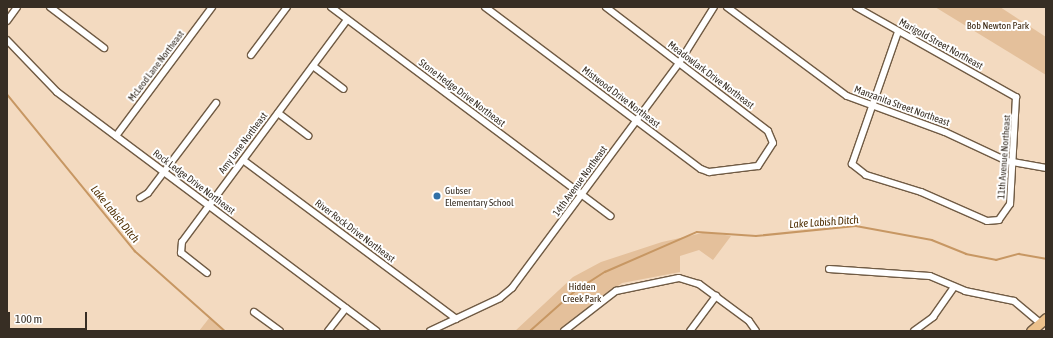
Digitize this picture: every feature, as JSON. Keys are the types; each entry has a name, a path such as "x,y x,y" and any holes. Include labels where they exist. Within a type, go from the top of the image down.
{"main road":[{"path":"1031,331 1043,320"}],"street":[{"path":"7,21 17,7"},
{"path":"50,7 104,48"},
{"name":"McLeod Lane Northeast","path":"116,136 212,7"},
{"path":"251,55 287,7"},
{"name":"Stone Hedge Drive Northeast","path":"331,7 610,216"},
{"name":"Mistwood Drive Northeast","path":"485,7 705,171 756,168"},
{"name":"Meadowlark Drive Northeast","path":"606,7 772,135 772,147 756,168"},
{"name":"14th Avenue Northeast","path":"430,331 509,293 679,63 714,7"},
{"name":"Manzanita Street Northeast","path":"727,7 840,92 870,106 945,132 1013,163 1046,168"},
{"name":"Marigold Street Northeast","path":"856,7 1016,97"},
{"name":"Amy Lane Northeast","path":"207,273 183,256 180,248 209,206 348,20"},
{"path":"870,106 898,32"},
{"name":"Rock Ledge Drive Northeast","path":"7,40 48,85 377,331"},
{"path":"313,66 343,89"},
{"name":"11th Avenue Northeast","path":"870,106 853,156 855,168 987,221 1004,216 1010,204 1016,97"},
{"path":"140,198 164,172 216,103"},
{"path":"278,113 308,136"},
{"name":"River Rock Drive Northeast","path":"243,160 456,319"},
{"path":"829,269 921,274 954,286 1014,301 1043,320"},
{"path":"564,331 612,294 648,282 685,278 716,296 749,321 756,331"},
{"path":"914,331 933,317 954,286"},
{"path":"690,331 716,296"},
{"path":"328,331 346,308"},
{"path":"254,312 280,331"}],"green space":[{"name":"Bob Newton Park","path":"935,7 1000,7 1046,37 1046,75"},
{"name":"Hidden Creek Park","path":"707,232 731,236 713,260 699,250 680,256 680,272 622,283 558,331 515,331 573,277 601,262 662,242"},
{"path":"210,317 223,330 225,331 199,331"}],"waterway":[{"name":"Lake Labish Ditch","path":"7,94 135,251 225,331"},
{"name":"Lake Labish Ditch","path":"530,331 574,292 605,272 697,232 756,236 856,226 932,240 966,254 996,260 1019,254 1046,259"}],"place":[{"name":"Gubser Elementary School","path":"437,196"}]}
